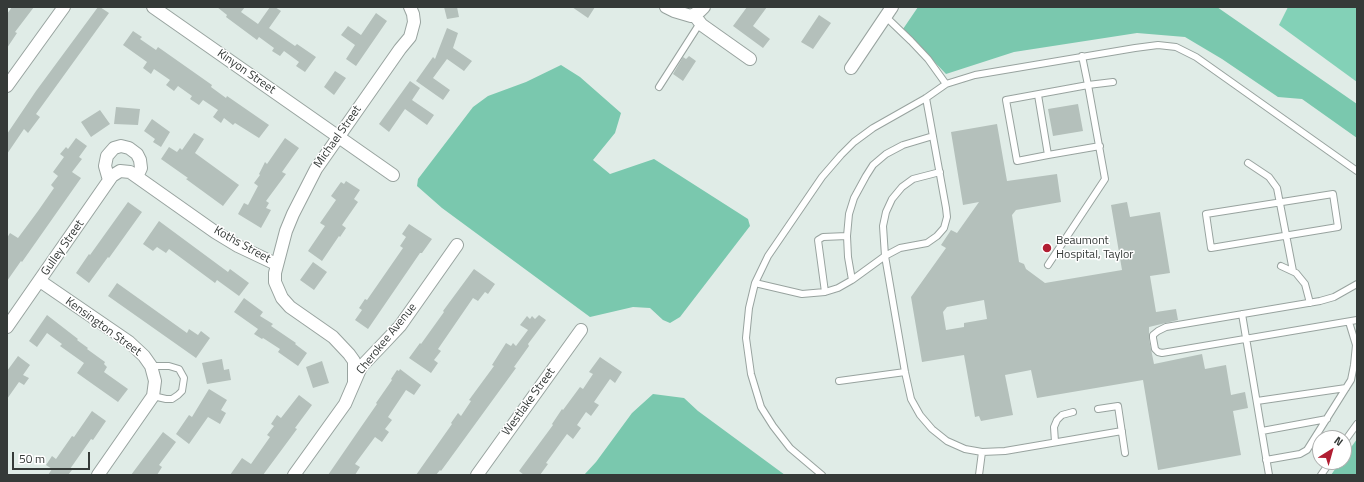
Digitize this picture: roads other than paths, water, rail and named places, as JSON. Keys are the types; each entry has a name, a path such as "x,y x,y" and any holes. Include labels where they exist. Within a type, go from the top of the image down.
{"street":[{"path":"7,86 64,7"},
{"name":"Kinyon Street","path":"154,7 393,175"},
{"name":"Michael Street","path":"276,264 286,231 301,196 316,169 338,136 410,37 413,30 414,19 410,7"},
{"path":"666,7 697,19 750,59"},
{"path":"697,19 704,7"},
{"path":"851,68 889,12"},
{"path":"110,180 105,166 107,156 114,148 121,146 128,148 136,154 140,160 141,168 138,177"},
{"name":"Koths Street","path":"120,171 130,172 215,232 238,246 276,264 275,282 282,298 290,307 333,337 344,347 354,361 354,382"},
{"name":"Gulley Street","path":"7,327 112,176 120,171"},
{"name":"Cherokee Avenue","path":"294,475 345,404 361,367 400,326 457,245"},
{"name":"Kensington Street","path":"40,281 129,342 144,356 151,366 155,381 153,396"},
{"name":"Westlake Street","path":"477,475 580,330"},
{"path":"98,475 153,396"}],"lane":[{"path":"889,12 911,41 928,59 946,84"},
{"path":"658,87 697,19"},
{"path":"822,475 790,448 760,407 751,374 746,338 749,308 755,283 768,256 822,177 841,155 854,142 873,128 926,98 946,84 975,75 1082,56 1158,45 1176,47 1196,57 1357,171"},
{"path":"1048,266 1105,179 1082,56"},
{"path":"1100,146 1048,154 1017,161 1006,100 1113,82"},
{"path":"1038,95 1048,154"},
{"path":"755,283 802,294 825,292 838,288 852,280 885,256 900,248 927,243 937,236 944,228 947,217 926,98"},
{"path":"852,280 848,258 847,236 849,214 854,198 873,165 886,154 903,145 933,136"},
{"path":"1248,163 1269,177 1277,188 1285,236 1293,271"},
{"path":"940,172 914,180 902,187 892,199 886,212 883,226 885,256 905,372 911,400 920,415 932,430 947,441 965,449 982,452 1005,451 1122,432"},
{"path":"1332,194 1338,227 1285,236 1211,248 1206,214 1279,204 1332,194"},
{"path":"825,292 818,240 823,237 847,236"},
{"path":"1281,266 1293,271 1305,284 1310,303"},
{"path":"1357,284 1334,297 1310,303 1166,327 1158,331 1153,338 1155,349 1162,353 1247,340 1357,320"},
{"path":"1242,314 1269,475"},
{"path":"1266,460 1300,454 1307,450 1351,380 1356,345 1349,322"},
{"path":"151,366 169,366 179,369 184,378 182,391 172,399 153,396"},
{"path":"839,381 905,372"},
{"path":"1257,401 1346,388"},
{"path":"1098,409 1118,406 1125,453"},
{"path":"1055,442 1054,427 1056,420 1062,415 1073,412"},
{"path":"1262,430 1327,419"},
{"path":"979,475 982,452"}],"place":[{"name":"Beaumont Hospital, Taylor","path":"1047,248"}]}
